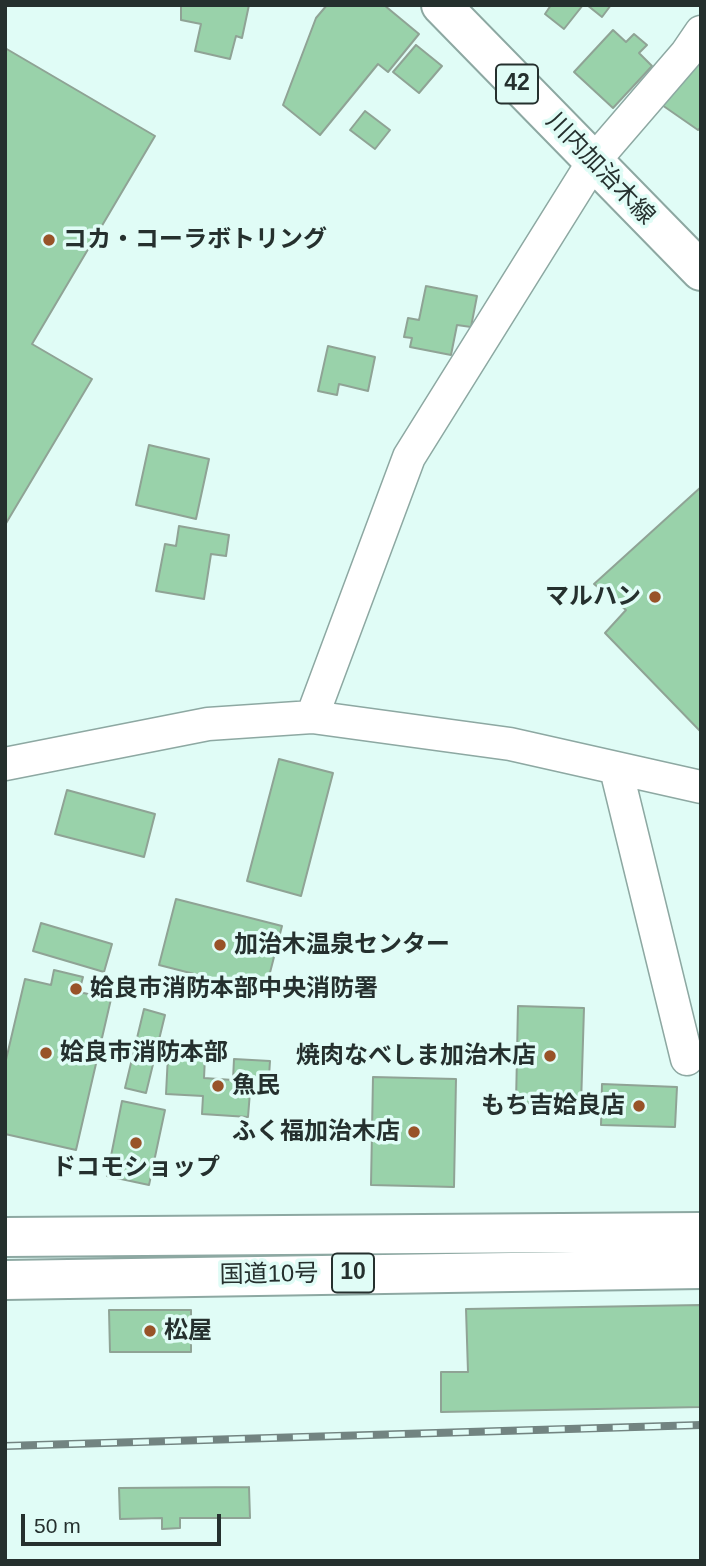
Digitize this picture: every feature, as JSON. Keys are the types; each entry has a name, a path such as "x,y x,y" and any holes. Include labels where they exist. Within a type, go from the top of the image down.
{"main road":[{"name":"川内加治木線","path":"442,5 701,271"},
{"name":"国道10号","path":"5,1237 701,1232"},
{"name":"国道10号","path":"5,1280 701,1269"}],"street":[{"path":"312,717 410,457 593,162 686,54 701,32"},
{"path":"5,764 208,724 312,717 510,744 701,788"},
{"path":"616,769 687,1059"}],"building":[{"path":"181,5 249,5 242,38 236,36 230,59 195,51 201,24 181,20"},
{"path":"327,5 384,5 419,34 388,72 378,64 320,135 283,105 316,18"},
{"path":"551,5 583,5 564,29 545,14"},
{"path":"587,5 611,5 602,17"},
{"path":"613,30 626,42 634,34 647,45 639,53 652,66 613,108 574,72"},
{"path":"416,45 442,66 419,93 393,72"},
{"name":"コカ・コーラボトリング","path":"5,48 155,136 32,344 92,379 5,525"},
{"path":"701,50 701,127 698,130 662,105"},
{"path":"365,111 390,130 375,149 350,130"},
{"path":"426,286 477,296 471,327 457,325 451,355 410,347 412,338 404,337 408,318 419,320"},
{"path":"328,346 375,357 368,391 339,384 337,395 318,391"},
{"path":"149,445 209,459 196,519 136,505"},
{"name":"マルハン","path":"701,487 701,732 605,633 626,610 594,584"},
{"path":"179,526 229,535 226,556 211,554 204,599 156,591 165,544 176,546"},
{"path":"279,759 333,773 301,896 247,881"},
{"path":"67,790 155,814 144,857 55,834"},
{"name":"加治木温泉センター","path":"176,899 282,926 265,992 159,965"},
{"path":"41,923 112,944 104,972 33,951"},
{"path":"54,970 83,977 79,992 111,999 76,1150 5,1134 5,1064 25,979 51,985"},
{"name":"焼肉なべしま加治木店","path":"518,1006 584,1008 581,1105 516,1103"},
{"path":"144,1009 165,1015 146,1093 125,1088"},
{"name":"魚民","path":"168,1055 205,1057 204,1078 233,1080 234,1059 270,1061 268,1092 250,1092 248,1117 202,1114 203,1096 166,1094"},
{"name":"ふく福加治木店","path":"373,1077 456,1079 454,1187 371,1185"},
{"name":"もち吉姶良店","path":"602,1084 677,1087 675,1127 601,1125"},
{"name":"ドコモショップ","path":"122,1101 165,1110 149,1185 107,1176"},
{"path":"701,1305 701,1407 441,1412 441,1372 468,1372 466,1309"},
{"name":"松屋","path":"109,1310 191,1310 191,1352 110,1352"},
{"path":"249,1487 250,1518 180,1518 180,1528 162,1529 162,1518 120,1519 119,1488"}],"railway":[{"path":"5,1446 701,1425"}],"place":[{"name":"コカ・コーラボトリング","path":"49,240"},
{"name":"マルハン","path":"655,597"},
{"name":"加治木温泉センター","path":"220,945"},
{"name":"姶良市消防本部中央消防署","path":"76,989"},
{"name":"姶良市消防本部","path":"46,1053"},
{"name":"焼肉なべしま加治木店","path":"550,1056"},
{"name":"魚民","path":"218,1086"},
{"name":"もち吉姶良店","path":"639,1106"},
{"name":"ふく福加治木店","path":"414,1132"},
{"name":"ドコモショップ","path":"136,1143"},
{"name":"松屋","path":"150,1331"}]}
